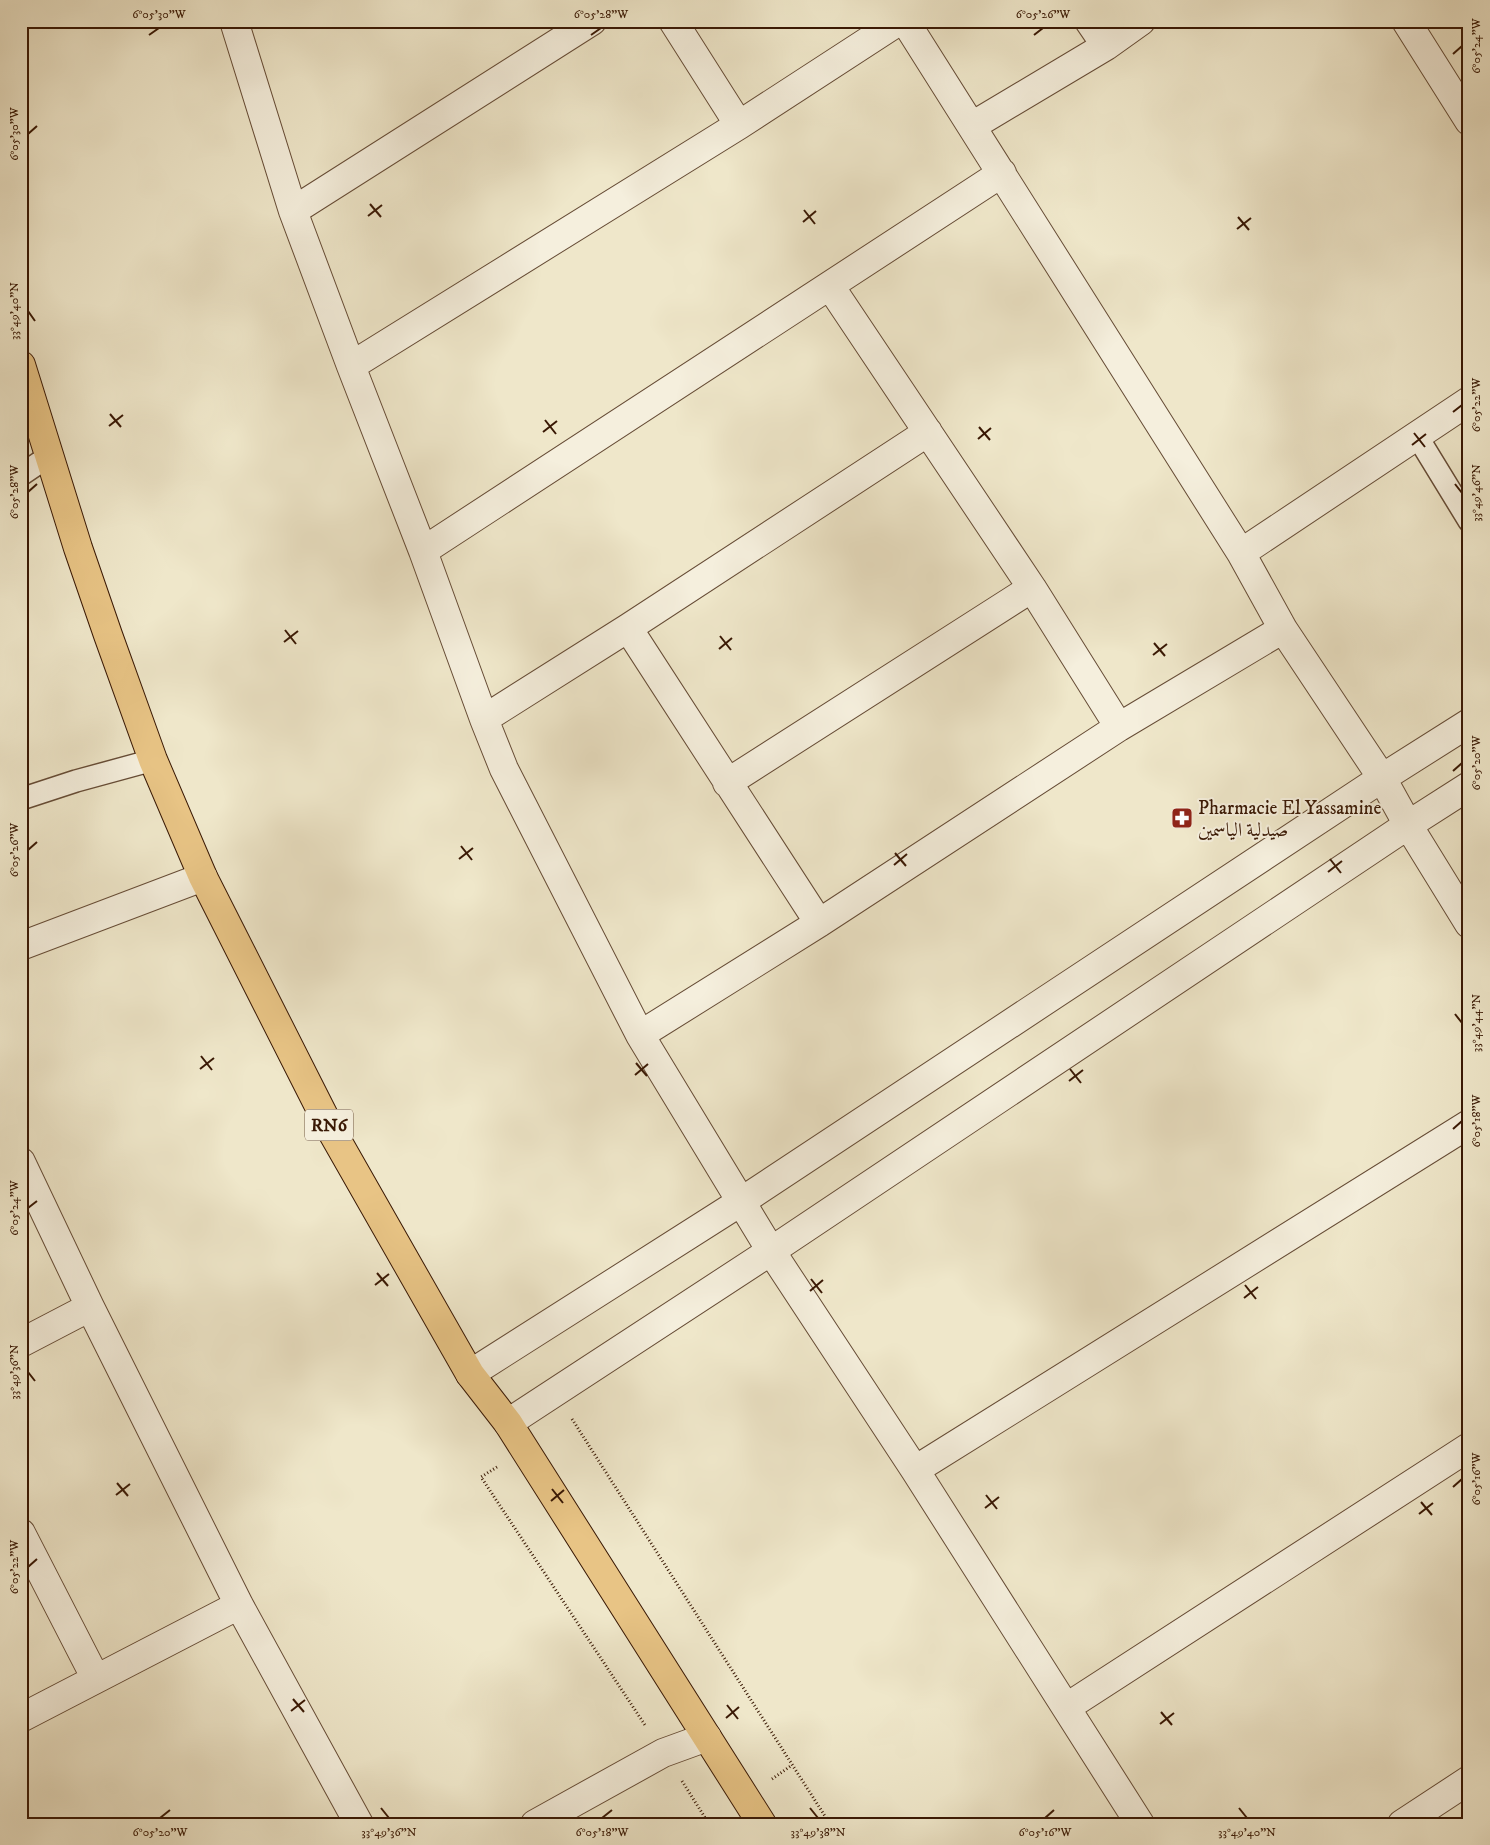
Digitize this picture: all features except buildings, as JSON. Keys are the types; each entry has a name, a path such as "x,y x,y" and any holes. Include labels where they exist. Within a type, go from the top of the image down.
{"main road":[{"name":"RN6","path":"24,380 78,548 153,760 203,876 331,1130 470,1374 508,1423 762,1824"}],"street":[{"path":"234,21 293,211 351,366 424,551 484,719 504,769 640,1035 771,1251 915,1470 1140,1824"},
{"path":"293,211 592,21"},
{"path":"673,21 739,125"},
{"path":"351,366 739,125 899,21"},
{"path":"906,21 1241,553 1283,629 1382,778 1408,825 1469,924"},
{"path":"1089,21 1106,46"},
{"path":"972,126 1106,46 1141,21"},
{"path":"1406,21 1469,121"},
{"path":"424,551 1002,173"},
{"path":"830,286 1032,588 1119,726"},
{"path":"1241,553 1469,401"},
{"path":"484,719 628,628 928,432"},
{"path":"727,783 1032,588"},
{"path":"628,628 819,923"},
{"path":"640,1035 819,923 1119,726 1283,629"},
{"path":"470,1374 742,1201 1382,778 1469,723"},
{"path":"508,1423 771,1251 1469,786"},
{"path":"21,946 203,876"},
{"path":"915,1470 1469,1124"},
{"path":"21,1162 90,1307 239,1605 359,1824"},
{"path":"21,1343 90,1307"},
{"path":"1067,1707 1469,1447"},
{"path":"21,1533 96,1679"},
{"path":"21,1718 239,1605"},
{"path":"535,1824 663,1753 707,1737"},
{"path":"1402,1824 1469,1780"}],"lane":[{"path":"1417,436 1469,521"},
{"path":"21,475 49,456"},
{"path":"21,799 76,781 153,760"}],"path":[{"path":"709,1824 481,1477 571,1418 830,1824"}],"place":[{"name":"Pharmacie El Yassamine صيدلية الياسمين","path":"1182,818"}]}
